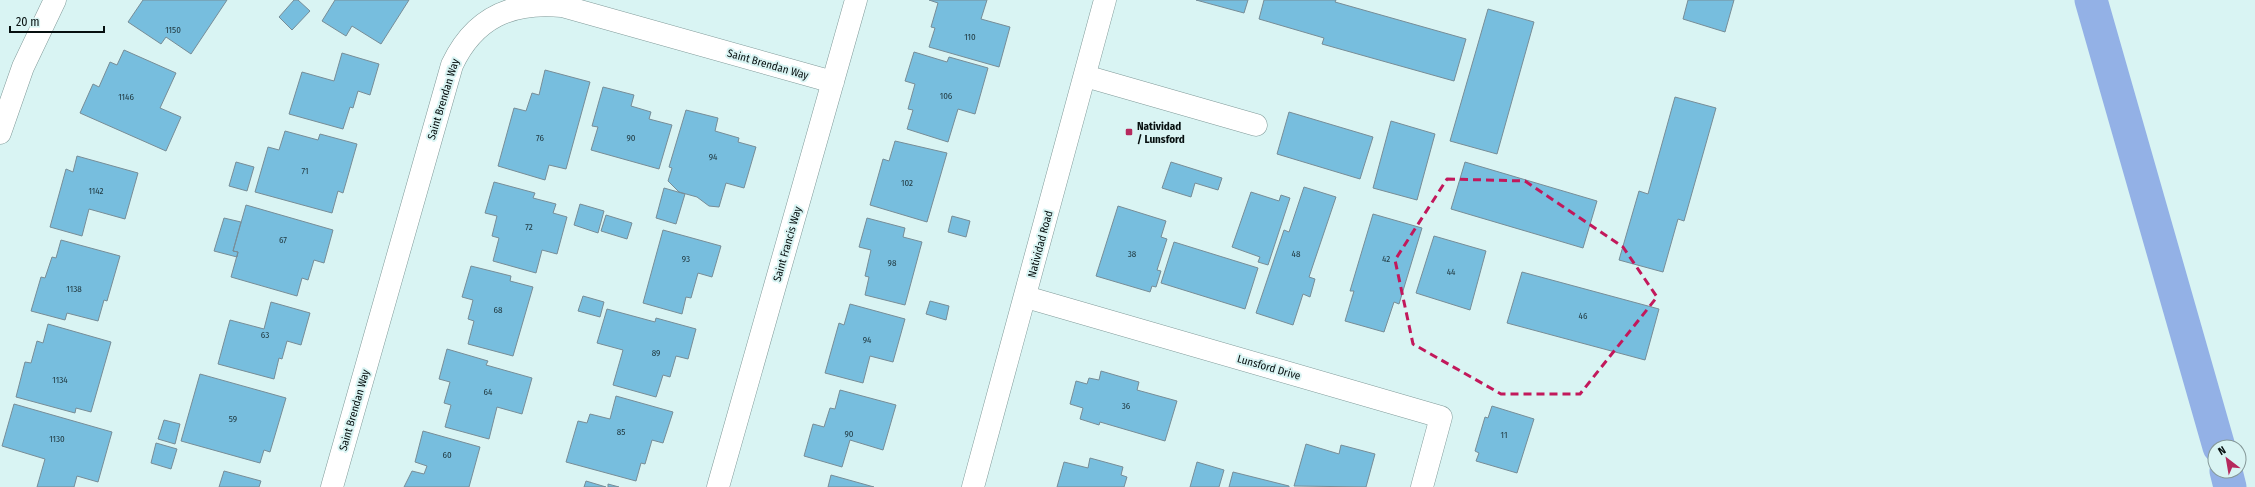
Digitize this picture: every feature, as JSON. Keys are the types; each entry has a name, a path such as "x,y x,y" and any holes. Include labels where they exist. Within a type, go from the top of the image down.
{"street":[{"path":"0,133 23,67 55,0"},
{"name":"Saint Francis Way","path":"718,487 856,0"},
{"name":"Natividad Road","path":"973,487 1106,0"},
{"name":"Saint Brendan Way","path":"332,487 452,65 468,37 481,26 511,10 525,6 542,4 562,6 833,82"},
{"path":"1085,76 1256,125"},
{"name":"Lunsford Drive","path":"1026,297 1441,417 1422,487"}],"highlighted area":[{"path":"1447,179 1525,181 1623,247 1657,297 1580,394 1501,394 1413,344 1395,260"}],"building":[{"path":"143,0 227,0 191,54 166,37 161,44 128,22"},
{"path":"294,0 298,0 310,11 292,30 279,17"},
{"path":"335,0 409,0 381,44 352,26 346,36 322,21"},
{"path":"929,0 987,0 981,19 1010,27 999,67 929,47 935,28 931,27 938,3"},
{"path":"1196,0 1248,0 1244,13"},
{"path":"1264,0 1336,0 1335,2 1466,39 1454,81 1322,44 1324,38 1259,19"},
{"path":"1688,0 1734,0 1725,32 1683,19"},
{"path":"1488,9 1534,22 1497,154 1450,141"},
{"path":"124,50 176,73 160,108 181,117 166,151 80,113 93,84 99,87 110,62 117,65"},
{"path":"914,52 947,62 949,57 988,68 975,114 958,109 948,142 907,129 913,110 908,109 915,84 905,81"},
{"path":"342,53 379,64 370,95 358,91 353,108 350,107 343,129 289,114 302,72 334,81"},
{"path":"545,70 590,82 566,169 549,165 545,180 498,166 514,108 526,111 532,93 539,95"},
{"path":"603,87 634,95 631,106 651,112 649,119 672,125 659,169 591,150 598,127 592,126"},
{"path":"1675,97 1716,108 1684,221 1678,219 1663,272 1619,260 1639,191 1648,194"},
{"path":"686,110 718,118 715,131 739,138 738,142 756,147 744,188 726,183 719,207 709,206 697,197 679,192 668,181 672,168 669,167"},
{"path":"1289,112 1373,137 1360,179 1277,154"},
{"path":"1391,121 1435,134 1417,200 1373,188"},
{"path":"285,131 318,140 320,134 357,144 343,193 338,191 332,213 255,192 268,147 279,150"},
{"path":"895,141 947,153 927,222 870,205 883,159 889,161"},
{"path":"77,156 138,173 125,219 89,209 82,236 50,227 66,169 73,172"},
{"path":"236,162 254,167 247,191 229,186"},
{"path":"1171,162 1222,178 1218,190 1195,183 1191,197 1162,188"},
{"path":"1465,162 1597,201 1583,248 1451,209"},
{"path":"494,182 535,193 533,198 556,204 553,213 567,217 557,254 542,250 536,273 493,261 499,238 492,236 497,216 485,213"},
{"path":"1304,187 1336,197 1309,277 1315,279 1310,297 1303,294 1293,325 1256,313 1284,230 1289,232"},
{"path":"664,188 685,194 676,224 656,218"},
{"path":"1251,192 1279,201 1281,195 1290,198 1268,265 1258,262 1260,257 1232,247"},
{"path":"580,204 604,211 598,233 574,225"},
{"path":"246,205 333,230 324,263 314,260 308,280 302,278 297,296 231,277 238,252 233,251"},
{"path":"1118,206 1166,221 1161,237 1167,239 1157,270 1161,271 1156,287 1152,286 1150,292 1096,276"},
{"path":"1373,214 1422,228 1399,304 1394,302 1384,332 1345,321 1354,291 1350,291"},
{"path":"606,215 632,223 627,239 601,231"},
{"path":"952,216 970,221 966,237 948,232"},
{"path":"224,218 241,222 233,251 238,252 237,257 214,251"},
{"path":"867,218 905,228 903,237 922,242 905,305 865,295 869,277 865,276 871,250 859,247"},
{"path":"663,230 721,246 712,277 698,273 691,298 686,297 682,314 643,303"},
{"path":"1434,236 1486,251 1470,310 1416,293"},
{"path":"61,240 120,256 107,301 104,300 98,321 67,313 65,320 31,311 41,277 45,278 52,257 56,258"},
{"path":"1174,242 1258,268 1245,309 1161,283"},
{"path":"471,266 511,276 510,281 533,287 513,356 468,344 474,321 468,319 473,300 462,297"},
{"path":"1522,272 1659,309 1645,360 1507,323"},
{"path":"583,296 604,302 600,317 578,311"},
{"path":"930,301 949,306 946,320 926,314"},
{"path":"271,302 310,313 301,345 287,341 282,359 279,358 274,379 218,364 230,320 264,329"},
{"path":"850,304 905,319 893,362 870,356 863,383 825,373 839,323 844,325"},
{"path":"607,309 655,322 656,318 696,329 688,359 676,356 670,377 663,375 656,397 613,385 623,350 597,343"},
{"path":"48,324 111,342 91,412 76,408 75,413 16,397 25,362 31,363 37,341 43,343"},
{"path":"447,349 488,361 486,365 532,378 522,414 497,407 489,439 445,427 451,405 444,403 450,382 439,379"},
{"path":"1101,371 1139,382 1137,390 1177,401 1165,441 1100,422 1099,425 1080,419 1083,408 1070,404 1076,381 1087,384 1089,378 1099,380"},
{"path":"200,374 286,398 270,452 264,450 260,463 181,441"},
{"path":"840,390 896,405 883,450 850,440 842,467 804,456 813,424 824,427 830,408 835,409"},
{"path":"616,396 673,412 663,443 652,440 645,464 641,463 636,481 566,462 578,421 587,423 590,414 610,419"},
{"path":"14,404 112,432 98,482 77,476 74,487 37,487 45,459 2,446"},
{"path":"1492,406 1534,419 1517,473 1476,461 1479,453 1475,451 1485,417 1488,418"},
{"path":"164,420 180,424 175,444 158,439"},
{"path":"423,431 480,447 469,487 404,487 412,471 424,474 427,466 415,462"},
{"path":"156,443 177,449 171,469 151,463"},
{"path":"1306,444 1339,454 1341,445 1375,454 1366,487 1294,486"},
{"path":"1090,458 1123,467 1121,475 1127,477 1124,487 1057,487 1064,462 1088,468"},
{"path":"1197,462 1224,470 1219,487 1190,487"},
{"path":"224,471 261,481 259,487 219,487"},
{"path":"1233,472 1289,486 1289,487 1229,487"},
{"path":"831,475 874,487 828,487"},
{"path":"586,481 606,487 584,487"},
{"path":"608,484 619,487 608,487"}],"waterway":[{"path":"2091,0 2217,439"},
{"path":"2228,479 2230,487"}],"place":[{"name":"Natividad / Lunsford","path":"1129,132"}]}
